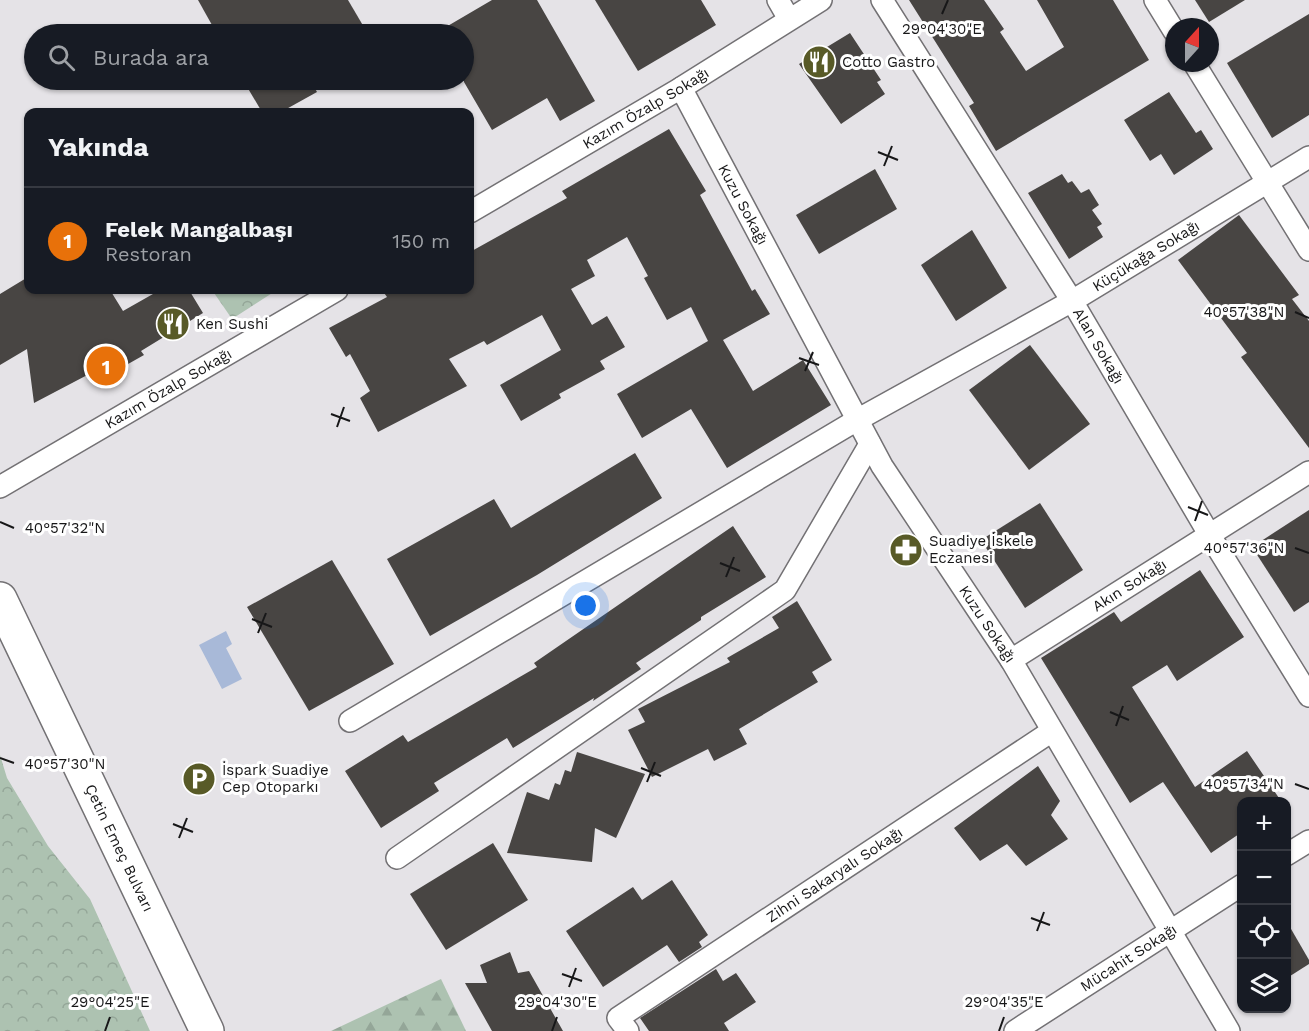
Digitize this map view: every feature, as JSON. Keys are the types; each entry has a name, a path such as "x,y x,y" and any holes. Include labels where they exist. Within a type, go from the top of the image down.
{"main road":[{"name":"Çetin Emeç Bulvarı","path":"0,599 207,1031"}],"street":[{"path":"778,0 789,19"},
{"name":"Kazım Özalp Sokağı","path":"474,210 681,88 821,0"},
{"name":"Alan Sokağı","path":"882,0 1072,301 1209,534 1309,696"},
{"path":"1155,0 1166,18"},
{"path":"1199,72 1309,250"},
{"name":"Kuzu Sokağı","path":"681,88 870,444 1011,660 1228,1031"},
{"name":"Küçükağa Sokağı","path":"350,721 857,420 1072,301 1309,157"},
{"name":"Kazım Özalp Sokağı","path":"0,487 330,294"},
{"path":"397,858 785,590 870,444"},
{"name":"Akın Sokağı","path":"1011,660 1309,472"},
{"name":"Zihni Sakaryalı Sokağı","path":"623,1024 1052,731"},
{"path":"1291,852 1309,841"},
{"name":"Mücahit Sokağı","path":"1015,1031 1237,888"}],"green space":[{"path":"215,294 271,294 232,319"},
{"path":"0,755 7,778 48,846 90,899 150,1031 0,1031"},
{"path":"441,979 466,1031 331,1031"}],"water":[{"path":"226,631 232,644 226,648 242,679 222,689 199,645"}],"building":[{"path":"198,0 348,0 362,24 211,24"},
{"path":"492,0 537,0 595,101 560,121 547,98 492,130 469,90 474,90 474,24 451,24"},
{"path":"595,0 701,0 716,25 638,71"},
{"path":"909,0 984,0 1004,29 1000,32 1026,71 1064,47 1037,0 1113,0 1149,60 996,151 969,106 974,103"},
{"path":"1195,0 1245,0 1216,18 1206,18"},
{"path":"1309,14 1309,115 1272,138 1227,63"},
{"path":"850,33 881,80 877,82 885,94 841,124 799,64"},
{"path":"249,90 316,90 317,92 288,108 260,108"},
{"path":"1169,92 1196,133 1201,130 1213,149 1174,175 1161,154 1150,161 1124,120"},
{"path":"669,129 706,191 700,195 752,291 755,289 770,314 723,340 753,391 803,360 831,405 727,468 691,409 642,438 617,394 708,341 691,307 667,320 644,278 648,276 627,237 587,260 595,276 571,289 592,325 607,316 625,347 600,361 605,369 559,394 561,398 521,421 500,385 561,350 542,315 487,345 484,341 449,359 467,386 378,432 360,398 370,391 350,354 346,357 329,328 387,297 385,294 474,294 474,250 567,198 562,191"},
{"path":"875,169 897,209 819,254 796,215"},
{"path":"1062,174 1068,183 1072,181 1081,193 1089,189 1099,205 1092,210 1102,224 1097,227 1103,237 1069,259 1028,193"},
{"path":"1239,215 1299,295 1292,299 1309,321 1309,448 1241,357 1247,353 1178,260"},
{"path":"972,230 1007,288 956,321 921,265"},
{"path":"24,279 24,294 112,294 123,311 153,294 191,294 203,313 141,351 144,355 98,381 93,372 34,403 27,349 0,365 0,294"},
{"path":"1030,345 1090,424 1029,470 969,390"},
{"path":"635,453 662,498 537,575 430,636 387,559 494,499 511,528"},
{"path":"1040,503 1083,570 1025,608 981,540"},
{"path":"1309,510 1309,602 1294,612 1252,547"},
{"path":"733,526 766,577 701,617 701,620 636,663 641,669 593,701 594,698 513,748 507,738 434,783 439,791 381,828 345,771 403,735 408,742 537,667 534,663"},
{"path":"332,560 394,664 309,711 247,607"},
{"path":"1200,570 1244,637 1177,681 1167,665 1132,687 1195,787 1247,751 1278,797 1237,797 1237,835 1211,853 1163,782 1130,803 1041,658 1114,612 1121,622"},
{"path":"797,601 832,660 812,672 818,682 739,729 747,744 714,761 708,749 652,777 628,730 645,722 638,709 730,662 727,658 779,628 772,617"},
{"path":"577,752 645,774 616,838 595,828 592,862 507,853 527,792 549,800 555,783 560,785 565,770 571,772"},
{"path":"1038,766 1060,801 1051,815 1068,839 1026,866 1007,844 980,861 954,828"},
{"path":"493,843 528,900 446,950 410,894"},
{"path":"672,880 708,935 699,942 702,947 679,962 667,945 603,987 566,931 633,887 642,900"},
{"path":"1291,929 1309,960 1309,964 1291,975"},
{"path":"510,952 518,973 529,971 563,1031 492,1031 465,983 487,983 480,965"},
{"path":"716,969 723,981 736,973 756,1002 724,1023 729,1031 649,1031 640,1018"}],"place":[{"name":"Cotto Gastro","path":"819,62"},
{"name":"Ken Sushi","path":"173,324"},
{"name":"Felek Mangalbaşı","path":"106,366"},
{"name":"Suadiye İskele Eczanesi","path":"906,550"},
{"name":"İspark Suadiye Cep Otoparkı","path":"199,779"}]}
